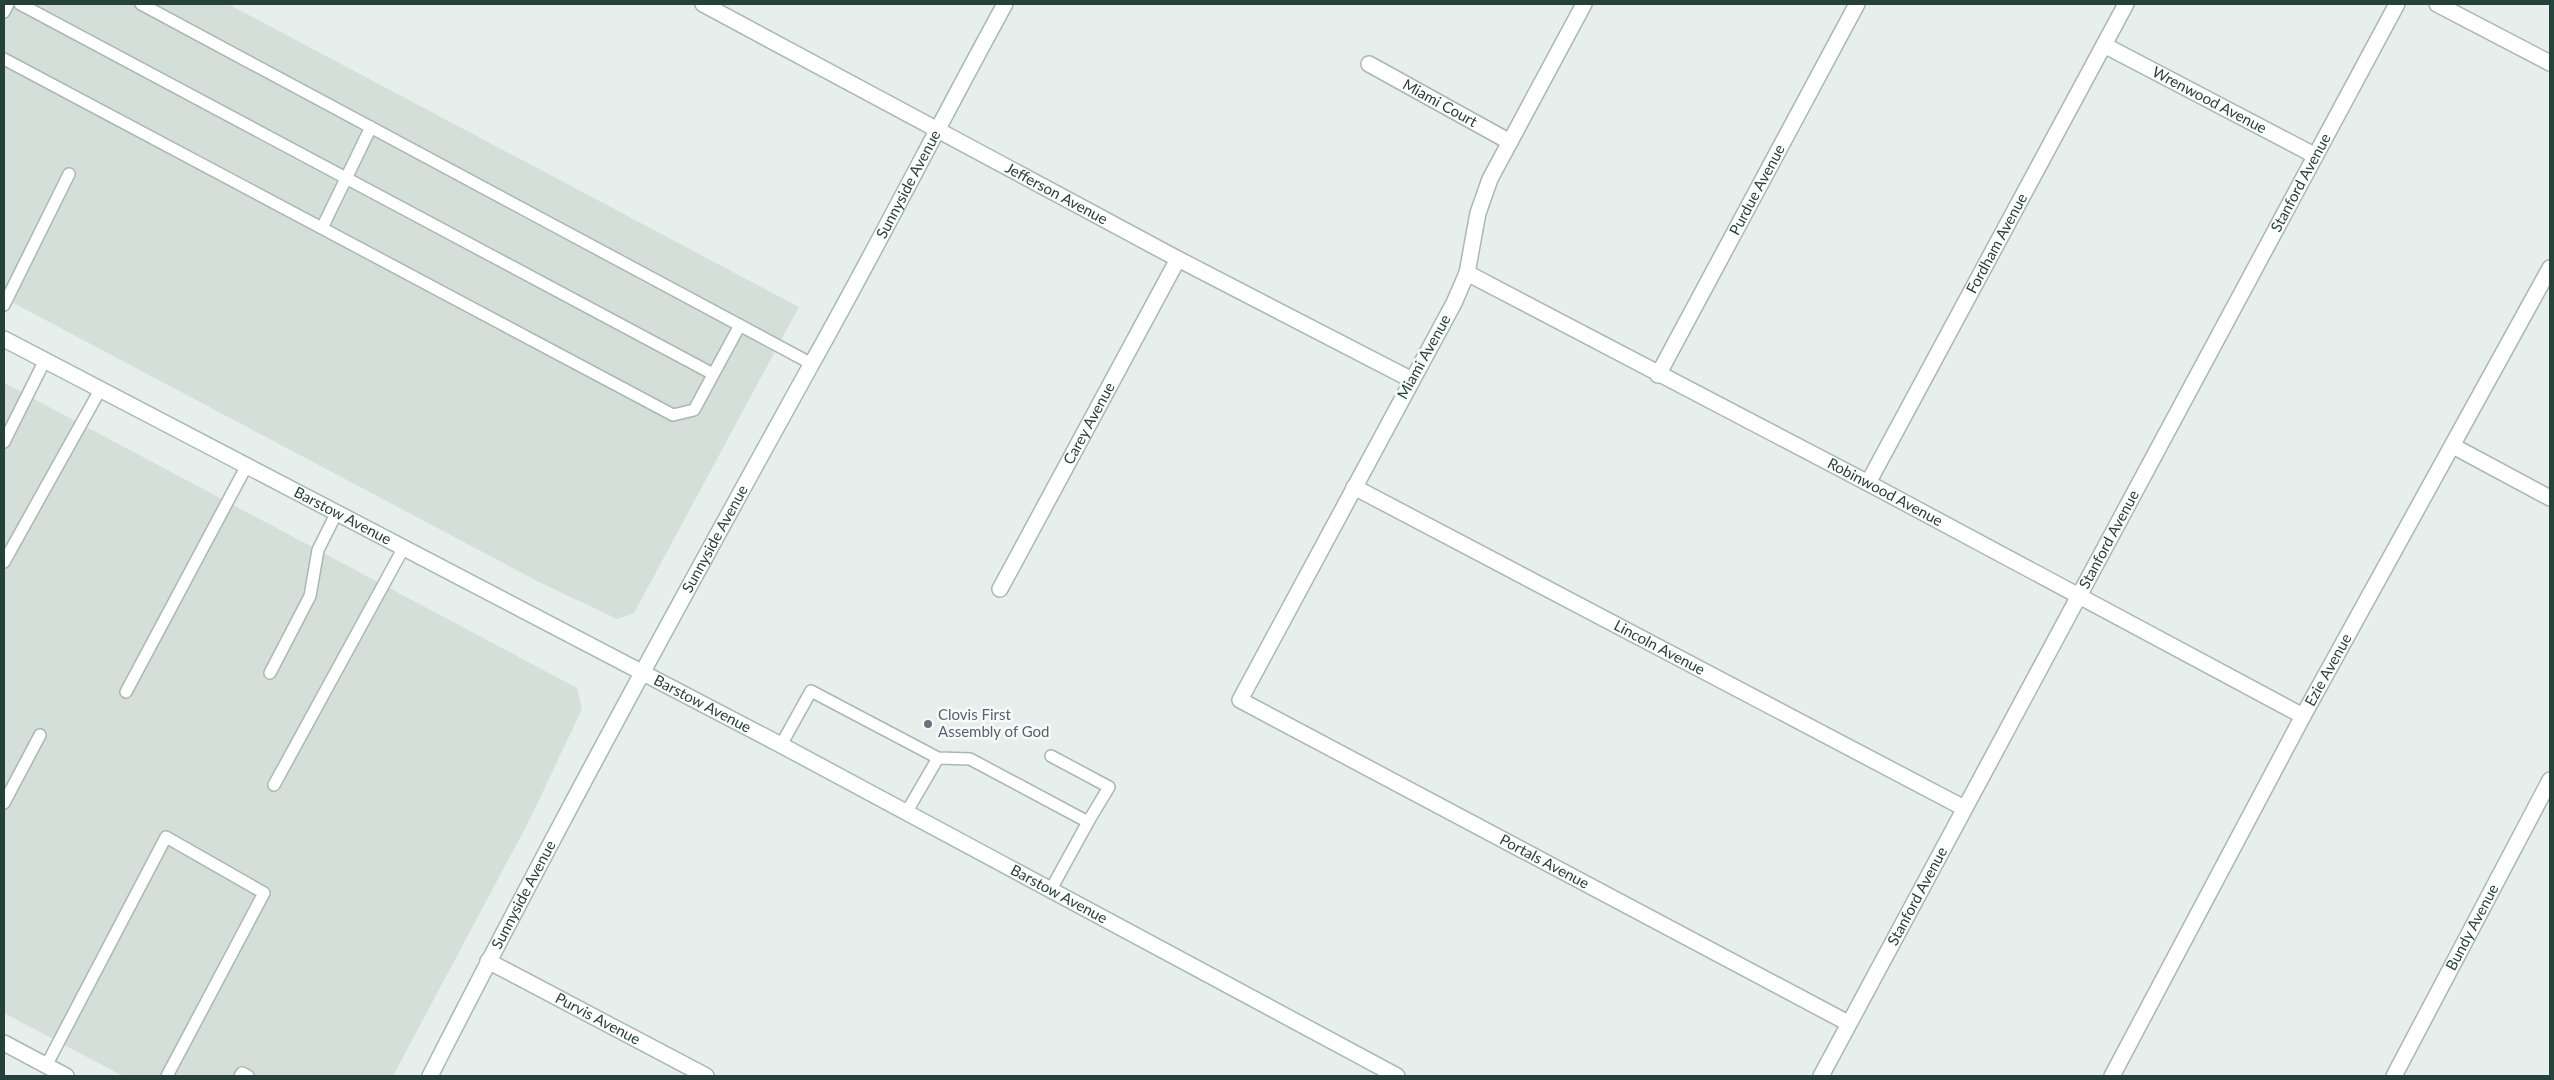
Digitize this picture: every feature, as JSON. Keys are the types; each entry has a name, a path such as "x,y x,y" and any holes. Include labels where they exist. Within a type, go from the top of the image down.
{"street":[{"name":"Jefferson Avenue","path":"703,4 1178,259 1412,380"},
{"name":"Sunnyside Avenue","path":"430,1076 488,961 1005,4"},
{"name":"Miami Avenue","path":"1240,700 1454,303 1467,273 1478,213 1490,179 1584,4"},
{"name":"Purdue Avenue","path":"1658,375 1857,4"},
{"name":"Fordham Avenue","path":"1868,483 2126,4"},
{"name":"Stanford Avenue","path":"1821,1076 2314,155 2397,4"},
{"path":"2437,4 2550,64"},
{"name":"Wrenwood Avenue","path":"2104,45 2314,155"},
{"name":"Miami Court","path":"1369,64 1510,142"},
{"name":"Carey Avenue","path":"1000,588 1178,259"},
{"name":"Ezie Avenue","path":"2112,1076 2303,716 2550,268"},
{"name":"Robinwood Avenue","path":"1467,273 1658,375 1868,483 2303,716"},
{"name":"Barstow Avenue","path":"4,339 781,745 1397,1076"},
{"path":"2453,446 2550,498"},
{"name":"Lincoln Avenue","path":"1354,487 1964,808"},
{"name":"Portals Avenue","path":"1240,700 1848,1024"},
{"name":"Bundy Avenue","path":"2394,1076 2550,780"},
{"name":"Purvis Avenue","path":"488,961 706,1076"},
{"path":"4,1043 66,1076"}],"lane":[{"path":"4,12 8,4"},
{"path":"20,4 713,374"},
{"path":"141,4 812,364"},
{"path":"4,59 672,415 694,410 740,325"},
{"path":"322,228 371,127"},
{"path":"4,305 69,174"},
{"path":"4,442 45,360"},
{"path":"4,562 100,390"},
{"path":"126,692 246,467"},
{"path":"270,673 310,596 318,550 336,514"},
{"path":"274,785 403,548"},
{"path":"781,745 811,691 938,758 970,758 1088,822"},
{"path":"4,803 40,735"},
{"path":"1050,891 1109,787 1051,756"},
{"path":"906,813 938,758"},
{"path":"46,1066 166,837 264,893 167,1076"},
{"path":"240,1076 242,1073 248,1076"}],"shaded area":[{"path":"4,4 228,4 799,307 634,613 617,619 539,582 4,298"},
{"path":"4,383 577,688 582,709 530,819 393,1076 123,1076 4,1013"}],"place":[{"name":"Clovis First Assembly of God","path":"928,724"}]}
